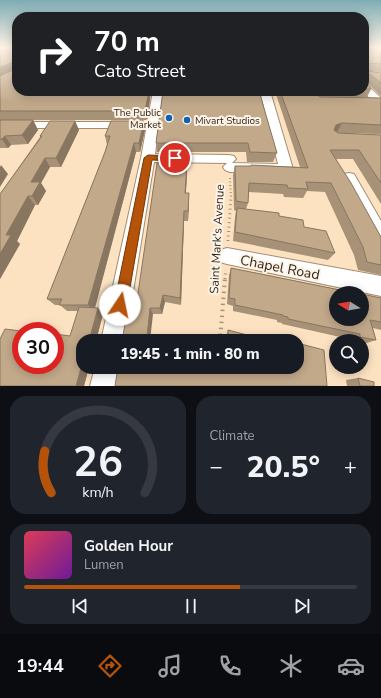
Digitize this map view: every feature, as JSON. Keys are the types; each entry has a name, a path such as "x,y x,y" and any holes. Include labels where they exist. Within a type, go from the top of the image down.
{"street":[{"path":"369,92 380,103"},
{"path":"114,334 148,158 157,96"},
{"path":"148,158 230,163 286,169 266,96"},
{"path":"363,102 380,103"},
{"path":"0,125 153,125"},
{"path":"41,138 49,125"},
{"path":"349,178 381,237"},
{"name":"Chapel Road","path":"227,256 381,286"},
{"path":"103,386 106,374"}],"path":[{"name":"Saint Mark's Avenue","path":"221,334 231,207 230,163"}],"building":[{"path":"12,70 12,96 148,96 145,111 0,111 0,76"},
{"path":"369,71 381,73 381,83 369,74"},
{"path":"162,96 260,96 277,153 250,152 248,143 156,143"},
{"path":"282,96 381,98 381,125 342,123 336,125 334,130 338,133 381,135 381,183 359,150 330,150 351,183 381,237 381,265 367,262 363,247 331,183 306,182 308,189 288,188 287,185 249,183 248,203 236,201 235,166 251,165 308,168"},
{"path":"0,120 33,120 22,135 5,136 0,139"},
{"path":"50,121 75,121 56,158 45,158 31,182 40,182 32,196 28,196 6,235 11,235 0,254 0,194 42,136 40,136"},
{"path":"111,121 144,121 139,143 134,143 88,305 59,305 62,299 47,299 105,152 110,136 105,136"},
{"path":"157,163 187,163 185,193 189,193 188,211 184,211 180,298 163,295 160,308 150,308 147,334 123,334 128,307 136,307"},
{"path":"237,208 279,213 279,216 303,220 304,227 326,231 335,253 235,232"},
{"path":"231,268 329,288 329,326 369,326 369,295 381,298 381,322 370,320 376,340 369,339 369,334 360,334 288,319 288,317 283,315 235,305 235,299 229,298"},
{"path":"79,307 98,308 91,334 76,334 76,374 79,374 76,386 0,386 0,339 5,329 12,330 12,374 64,374 64,335 70,336"},
{"path":"228,330 243,334 228,334"},
{"path":"304,345 324,350 327,386 115,386 117,374 304,374"},
{"path":"358,378 374,382 374,386 360,386"}],"place":[{"name":"The Public Market","path":"169,118"},
{"name":"Mivart Studios","path":"187,120"}],"route":[{"path":"120,305 148,158 175,158"}]}
